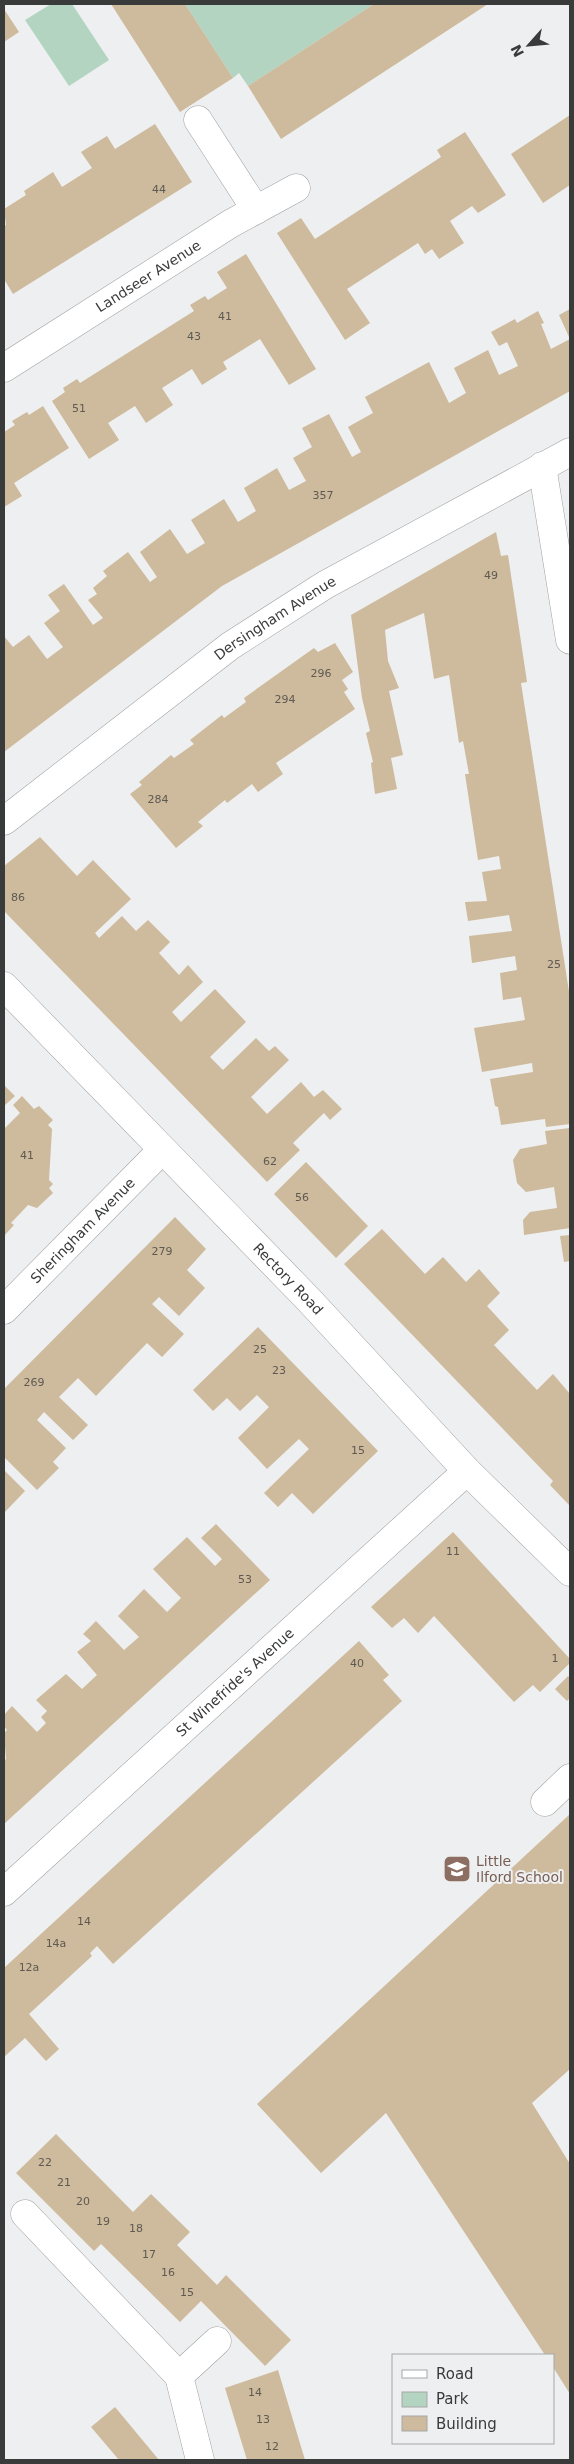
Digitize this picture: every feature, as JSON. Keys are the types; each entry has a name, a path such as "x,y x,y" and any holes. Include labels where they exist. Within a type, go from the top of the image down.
{"street":[{"path":"198,120 256,210"},
{"name":"Landseer Avenue","path":"4,368 230,224 296,188"},
{"name":"Dersingham Avenue","path":"4,821 230,646 325,585 570,452"},
{"path":"542,466 570,640"},
{"name":"Rectory Road","path":"4,986 309,1300 467,1471 570,1572"},
{"name":"Sheringham Avenue","path":"4,1310 162,1150"},
{"name":"St Winefride's Avenue","path":"4,1892 467,1471"},
{"path":"544,1802 570,1778"},
{"path":"25,2214 179,2376 200,2460"},
{"path":"179,2376 217,2341"}],"green space":[{"path":"51,4 72,4 109,60 69,86 25,20"},
{"path":"185,4 374,4 248,86 239,73 233,78"}],"building":[{"path":"111,4 185,4 233,78 180,112"},
{"path":"374,4 488,4 281,139 248,86"},
{"path":"4,9 19,32 4,42"},
{"path":"570,115 570,185 543,203 511,154"},
{"path":"155,124 192,182 13,294 4,279 4,226 6,225 4,209 26,195 24,191 53,172 62,187 92,168 81,152 107,136 115,149"},
{"path":"465,132 506,195 478,213 472,206 450,221 464,243 439,259 432,249 425,254 418,243 347,289 370,323 345,340 277,233 301,218 315,239 441,157 437,150"},
{"path":"246,254 316,369 289,385 260,339 223,362 227,369 202,385 192,369 162,388 173,405 146,423 135,406 108,423 119,440 89,459 52,401 65,392 63,388 77,379 80,383 194,311 190,305 205,296 208,300 227,288 217,272"},
{"path":"570,309 570,339 559,315"},
{"path":"538,311 544,323 541,324 551,349 570,339 570,391 222,586 4,752 4,636 13,647 29,635 47,659 63,647 44,623 60,611 48,595 64,584 93,625 103,618 88,600 97,594 93,588 107,576 103,571 128,552 150,582 157,577 140,552 170,529 187,554 205,543 191,520 224,499 238,522 256,511 244,488 277,468 289,490 306,481 293,458 312,447 302,428 329,414 352,457 361,452 348,427 373,413 365,397 429,362 449,403 466,393 454,368 488,350 499,375 518,366 507,342 499,346 491,332 515,319 517,323"},
{"path":"43,406 69,448 14,483 22,496 4,507 4,432 15,425 12,421 27,412 29,415"},
{"path":"496,532 501,556 508,555 527,682 521,683 570,998 570,1124 546,1127 545,1119 501,1125 498,1107 495,1106 490,1079 533,1072 532,1063 482,1072 474,1028 525,1020 521,997 503,1000 500,973 517,970 515,956 472,963 469,936 512,931 509,915 468,921 465,902 487,901 482,872 501,869 499,856 478,860 465,774 469,774 463,741 459,743 449,675 434,679 424,613 385,630 388,661 399,688 389,691 403,755 391,758 397,789 375,794 371,763 373,762 366,733 370,731 362,698 351,615"},
{"path":"335,643 353,672 342,680 348,689 344,692 355,709 276,763 283,774 258,792 252,784 227,803 225,800 198,822 203,826 176,848 130,794 142,785 139,782 171,755 174,758 194,744 190,740 222,715 224,718 246,702 244,698 314,648 318,652"},
{"path":"40,837 77,876 93,860 131,899 95,933 99,938 122,916 136,931 148,920 170,942 159,953 179,975 188,965 203,982 172,1012 181,1022 215,989 246,1022 210,1057 223,1070 256,1038 269,1051 275,1046 289,1060 251,1097 267,1114 301,1082 314,1097 323,1090 342,1109 330,1120 324,1113 293,1143 300,1150 267,1182 4,911 4,866"},
{"path":"4,1085 15,1096 4,1106"},
{"path":"22,1096 34,1109 39,1106 53,1120 48,1125 52,1129 49,1180 53,1184 49,1188 53,1193 37,1208 28,1205 11,1223 14,1225 4,1236 4,1129 20,1113 13,1105"},
{"path":"570,1128 570,1228 524,1235 523,1220 530,1212 557,1208 554,1187 526,1192 517,1183 513,1160 520,1149 547,1144 545,1131"},
{"path":"306,1162 368,1226 336,1258 274,1194"},
{"path":"175,1217 206,1249 187,1270 205,1288 179,1316 159,1297 152,1304 184,1334 162,1357 147,1343 96,1396 78,1378 59,1397 88,1425 73,1440 44,1412 37,1420 66,1448 53,1462 59,1468 37,1490 4,1457 4,1389"},
{"path":"382,1229 425,1274 443,1257 466,1282 479,1269 500,1293 487,1306 509,1330 494,1345 537,1390 553,1374 570,1394 570,1506 550,1485 553,1481 344,1264"},
{"path":"570,1235 570,1261 564,1262 560,1236"},
{"path":"258,1327 378,1451 313,1514 292,1493 278,1507 264,1493 309,1449 299,1439 267,1469 238,1438 269,1407 257,1395 240,1411 227,1398 213,1411 193,1390"},
{"path":"4,1470 25,1491 4,1513"},
{"path":"216,1524 270,1580 4,1824 4,1761 6,1759 4,1733 7,1730 4,1726 4,1715 12,1706 37,1732 46,1723 41,1717 47,1711 36,1700 66,1674 82,1689 97,1675 77,1652 91,1641 83,1634 96,1621 124,1650 139,1637 118,1616 144,1589 167,1612 181,1598 153,1569 187,1537 215,1566 222,1559 201,1538"},
{"path":"453,1532 570,1659 570,1663 540,1692 533,1685 514,1702 434,1616 418,1633 404,1618 392,1628 371,1607"},
{"path":"359,1641 389,1675 383,1680 402,1701 113,1964 97,1946 90,1953 92,1956 29,2014 59,2049 46,2061 25,2038 4,2057 4,1968"},
{"path":"568,1676 570,1678 570,1698 567,1701 555,1689"},
{"name":"Little Ilford School","path":"570,1814 570,2069 532,2103 570,2164 570,2394 554,2369 554,2354 544,2354 386,2113 321,2173 257,2104"},
{"path":"56,2134 133,2212 151,2194 190,2232 177,2245 217,2285 226,2275 291,2340 265,2366 201,2301 180,2322 101,2244 94,2251 16,2173"},
{"path":"278,2370 305,2460 247,2460 225,2388"},
{"path":"115,2407 159,2460 119,2460 91,2427"}],"place":[{"name":"Little Ilford School","path":"457,1869"}]}
